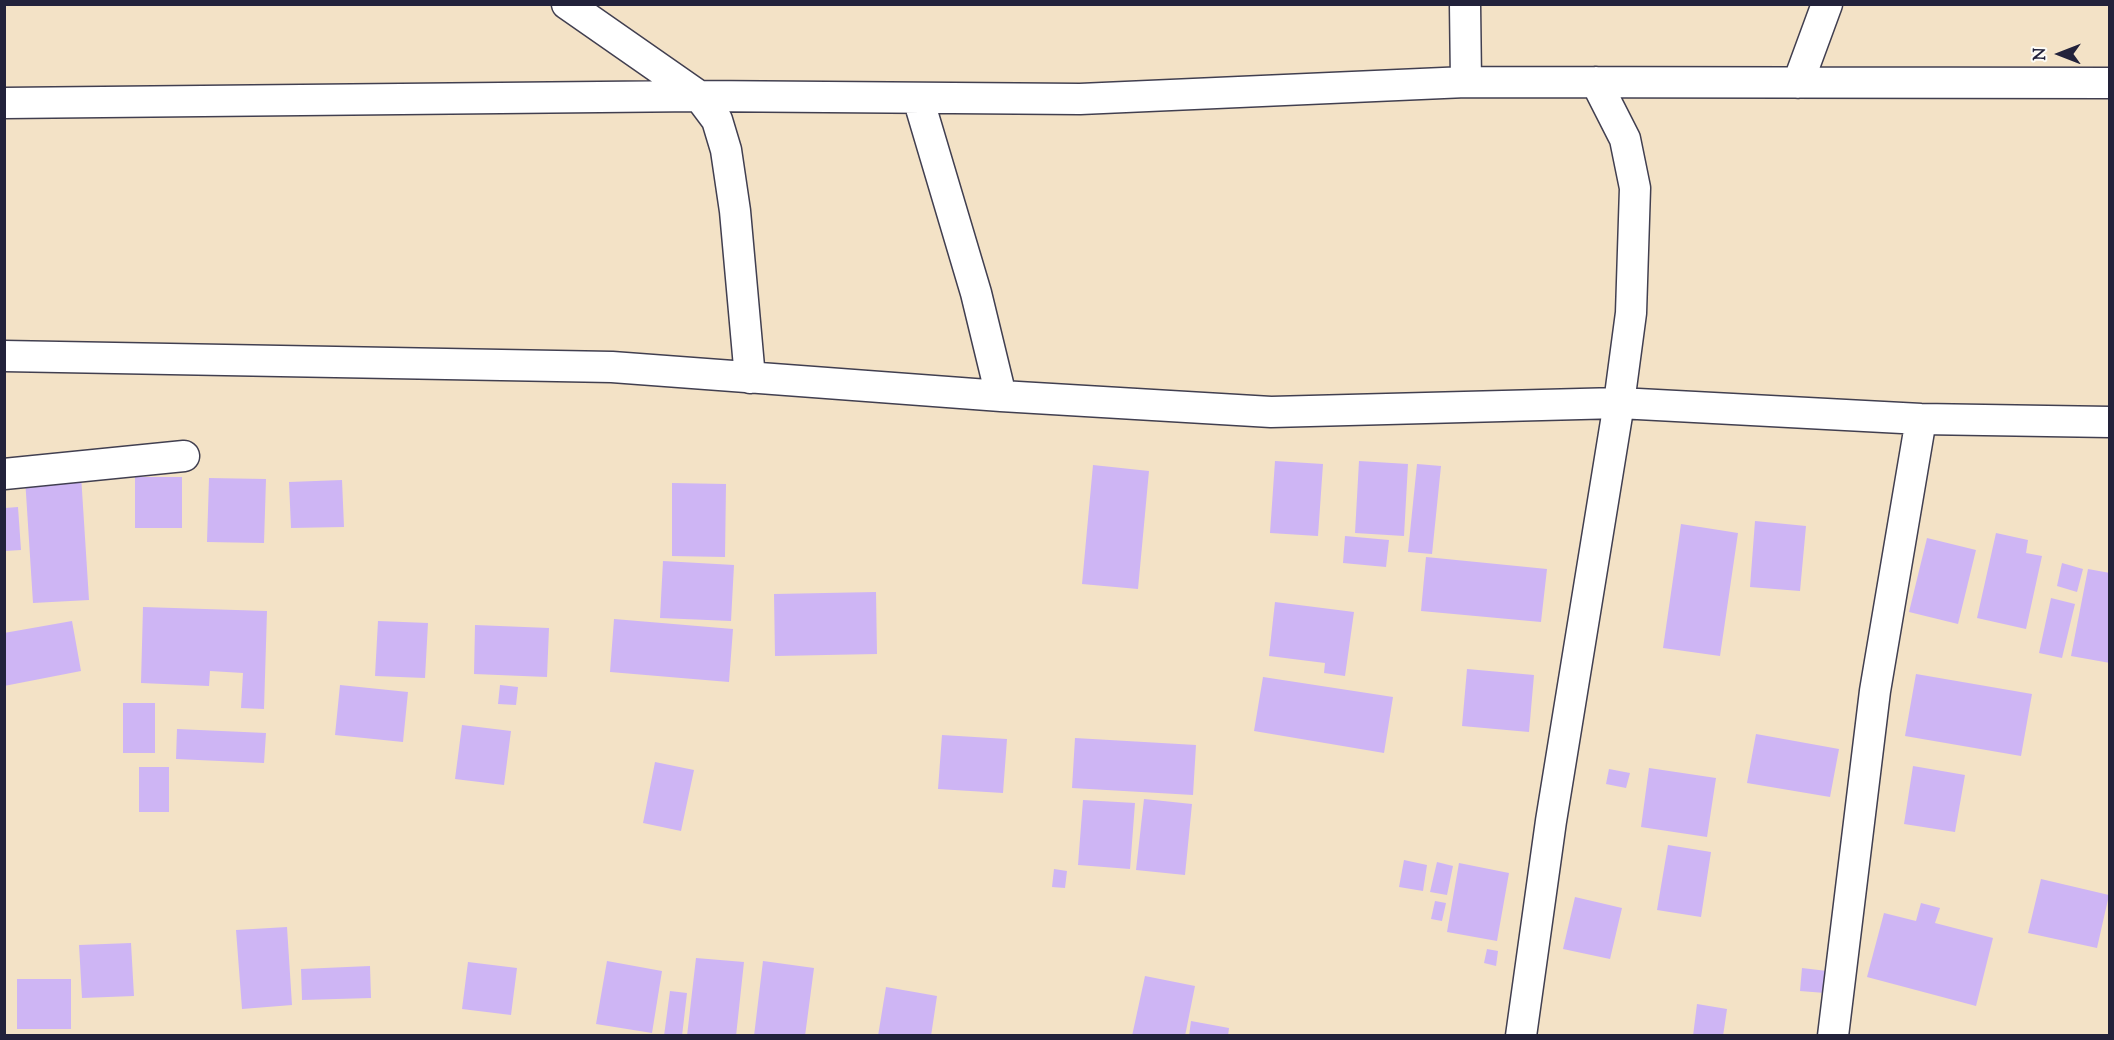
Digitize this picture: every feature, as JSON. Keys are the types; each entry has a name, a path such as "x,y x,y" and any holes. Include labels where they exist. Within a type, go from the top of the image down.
{"street":[{"path":"567,4 699,96 717,120 726,150 735,211 750,378"},
{"path":"1465,4 1466,82"},
{"path":"1798,83 1827,4"},
{"path":"4,103 699,96 1080,99 1466,82 2109,83"},
{"path":"1521,1035 1551,821 1619,403 1631,313 1635,188 1625,139 1596,82"},
{"path":"918,98 976,292 1001,396"},
{"path":"4,356 612,367 1001,396 1271,412 1619,403 1921,419 2109,422"},
{"path":"1833,1035 1875,691 1921,419"},
{"path":"4,474 184,456"}],"building":[{"path":"1275,461 1323,464 1318,536 1270,533"},
{"path":"1359,461 1408,464 1404,536 1355,533"},
{"path":"1417,464 1441,466 1432,554 1408,552"},
{"path":"1093,465 1149,471 1138,589 1082,584"},
{"path":"81,475 89,600 33,603 25,478"},
{"path":"135,477 182,477 182,528 135,528"},
{"path":"209,478 266,479 264,543 207,542"},
{"path":"342,480 344,527 291,528 289,482"},
{"path":"672,483 726,484 725,557 672,556"},
{"path":"18,507 21,550 5,551 5,508"},
{"path":"1755,521 1806,526 1800,591 1750,587"},
{"path":"1681,524 1738,533 1720,656 1663,648"},
{"path":"1996,533 2028,540 2026,553 2042,556 2026,629 1977,618"},
{"path":"1345,536 1389,540 1386,567 1343,563"},
{"path":"1927,538 1976,550 1958,624 1909,612"},
{"path":"1426,557 1547,569 1541,622 1421,611"},
{"path":"663,561 734,565 731,621 660,618"},
{"path":"2062,563 2083,569 2077,592 2057,586"},
{"path":"2088,569 2110,573 2110,663 2071,656"},
{"path":"876,592 877,654 775,656 774,594"},
{"path":"2051,598 2075,604 2062,658 2039,653"},
{"path":"1275,602 1354,612 1345,676 1324,673 1325,663 1269,656"},
{"path":"143,607 267,611 264,709 241,708 243,673 210,671 209,686 141,683"},
{"path":"614,619 733,629 729,682 610,672"},
{"path":"72,621 81,671 4,686 4,633"},
{"path":"378,621 428,623 425,678 375,676"},
{"path":"475,625 549,628 547,677 474,674"},
{"path":"1467,669 1534,675 1529,732 1462,726"},
{"path":"1916,674 2032,694 2021,756 1905,736"},
{"path":"1263,677 1393,697 1384,753 1254,731"},
{"path":"340,685 408,692 403,742 335,735"},
{"path":"500,685 518,687 516,705 498,704"},
{"path":"123,703 155,703 155,753 123,753"},
{"path":"462,725 511,731 504,785 455,779"},
{"path":"177,729 266,733 264,763 176,759"},
{"path":"1756,734 1839,749 1830,797 1747,783"},
{"path":"942,735 1007,739 1003,793 938,789"},
{"path":"1075,738 1196,745 1193,795 1072,788"},
{"path":"655,762 694,770 681,831 643,823"},
{"path":"1913,766 1965,775 1955,832 1904,824"},
{"path":"139,767 169,767 169,812 139,812"},
{"path":"1649,768 1716,778 1707,837 1641,827"},
{"path":"1609,769 1630,773 1626,788 1606,784"},
{"path":"1144,799 1192,804 1185,875 1136,870"},
{"path":"1083,800 1135,803 1130,869 1078,865"},
{"path":"1668,845 1711,852 1701,917 1657,910"},
{"path":"1404,860 1427,865 1423,891 1399,887"},
{"path":"1437,862 1453,866 1447,895 1430,892"},
{"path":"1459,863 1509,873 1497,941 1447,932"},
{"path":"1054,869 1067,871 1065,888 1052,887"},
{"path":"2041,879 2109,895 2097,948 2028,933"},
{"path":"1575,897 1622,908 1610,959 1563,949"},
{"path":"1435,901 1446,903 1442,921 1431,919"},
{"path":"1921,903 1940,908 1935,923 1993,938 1976,1006 1867,977 1884,913 1916,921"},
{"path":"287,927 292,1005 242,1009 236,930"},
{"path":"131,943 134,996 82,998 79,945"},
{"path":"1487,949 1498,951 1496,966 1484,963"},
{"path":"696,958 744,962 736,1036 687,1036"},
{"path":"607,961 662,971 652,1033 596,1024"},
{"path":"763,961 814,968 805,1036 754,1036"},
{"path":"468,962 517,968 511,1015 462,1009"},
{"path":"370,966 371,998 302,1000 301,969"},
{"path":"1802,968 1827,971 1825,993 1800,991"},
{"path":"1145,976 1195,986 1185,1036 1132,1036"},
{"path":"17,979 71,979 71,1029 17,1029"},
{"path":"886,987 937,996 931,1036 878,1036"},
{"path":"670,991 687,993 682,1036 664,1036"},
{"path":"1697,1004 1727,1009 1723,1036 1693,1036"},
{"path":"1191,1021 1229,1028 1228,1036 1189,1036"}]}
